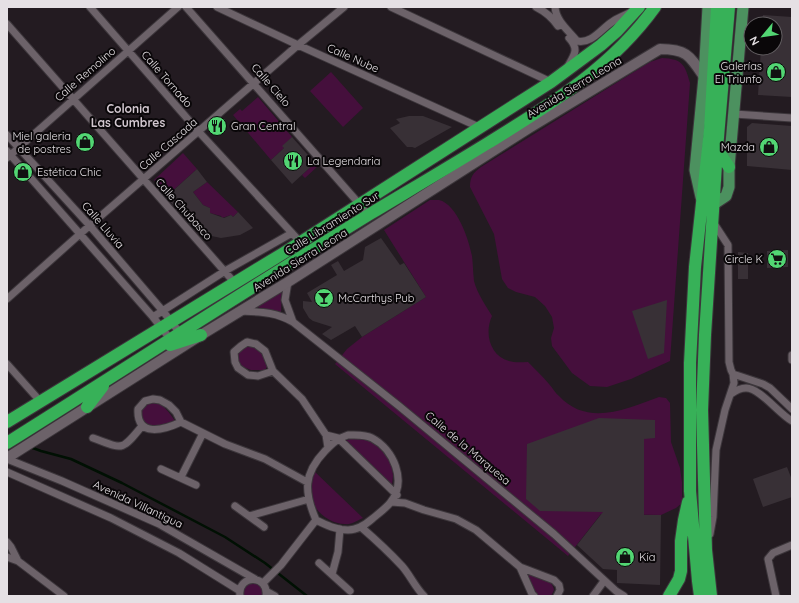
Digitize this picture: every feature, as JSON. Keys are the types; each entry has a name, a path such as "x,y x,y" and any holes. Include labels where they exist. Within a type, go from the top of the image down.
{"highway":[{"name":"Calle Libramiento Sur","path":"7,443 175,336 509,130 563,95 589,77 617,51 655,7"},
{"path":"712,596 706,550 702,410 705,335 718,149 714,130 717,7"},
{"path":"700,596 690,491 690,363 695,267 702,200 714,130 729,7"},
{"name":"Calle Libramiento Sur","path":"7,425 11,419 282,254 296,237 360,204 551,82 601,45 617,31 638,8"},
{"path":"509,130 529,128"},
{"path":"718,149 729,168"},
{"path":"154,350 201,335"},
{"path":"87,407 110,378"},
{"path":"670,596 679,579 681,571 681,541 690,491"}],"main road":[{"path":"702,200 695,170 704,77 708,7"},
{"path":"714,204 726,196 729,187 729,168 742,7"}],"street":[{"name":"Calle Tornado","path":"90,7 199,132 309,253"},
{"name":"Calle Remolino","path":"8,155 19,148 178,7"},
{"name":"Calle Cielo","path":"186,7 369,215"},
{"name":"Calle Nube","path":"217,7 480,128"},
{"name":"Calle Cascada","path":"7,299 254,83 344,7"},
{"path":"390,7 551,82"},
{"path":"536,7 547,9 550,16 575,42"},
{"path":"555,7 555,12 558,19 575,42 574,56 563,74"},
{"path":"575,42 589,40 612,22 638,8"},
{"name":"Calle Chubasco","path":"7,24 234,282"},
{"name":"Avenida Sierra Leona","path":"7,459 41,436 288,282 529,128 660,49 676,49 690,57 704,77"},
{"path":"734,114 792,118"},
{"name":"Calle Lluvia","path":"7,135 90,226 162,310 167,324 175,336"},
{"name":"Calle Lluvia","path":"8,155 153,317 167,324 175,336"},
{"path":"706,550 713,517 716,450 724,410 734,383 729,362 728,245 713,222"},
{"path":"153,317 225,271 296,237"},
{"path":"288,282 285,300 293,322"},
{"name":"Calle de la Marquesa","path":"241,311 265,312 283,316 293,322 399,406 554,534 604,581 624,596"},
{"path":"273,371 258,376 248,375 238,368 235,362 234,352 247,342 256,344 265,351 273,371 302,400 326,435 328,448"},
{"path":"792,355 792,360"},
{"path":"7,364 40,401"},
{"path":"733,374 763,384 770,388 792,409"},
{"path":"731,394 742,388 751,388 792,421"},
{"path":"181,422 168,428 151,430 142,426 137,418 138,409 145,401 153,399 160,400 169,405 176,412 181,422 225,444 265,459 307,482"},
{"path":"93,438 117,447 122,446 127,443 142,426"},
{"path":"180,477 203,433"},
{"path":"326,435 338,438 405,503"},
{"path":"348,435 357,435 370,437 382,444 393,457 397,472 397,484 391,502 361,527 349,530 340,529 328,526 316,520 309,499 307,482 310,470 328,448 338,438 348,435"},
{"name":"Avenida Villantigua","path":"7,459 62,481 159,524 263,583"},
{"path":"161,469 196,485"},
{"path":"7,472 111,518 179,553 240,593 243,583 247,580 255,579"},
{"path":"55,493 54,489 56,485 58,482 62,481"},
{"path":"249,516 309,499"},
{"path":"391,502 405,503 456,520 476,530 520,567 554,580 559,585 560,590 557,596"},
{"path":"235,506 264,527"},
{"path":"275,596 266,594 263,583 270,578 281,565 316,520"},
{"path":"361,527 384,547 403,568 421,595"},
{"path":"332,574 338,552 340,529"},
{"path":"7,542 18,561"},
{"path":"776,596 768,559 773,553 792,545"},
{"path":"7,557 18,561 64,596"},
{"path":"319,563 350,590"},
{"path":"520,567 534,596"},
{"path":"593,596 604,581"},
{"path":"609,596 616,591"}],"shaded area":[{"path":"662,58 675,60 682,64 690,83 670,361 631,379 607,387 590,386 572,373 552,346 551,338 554,328 552,317 545,306 535,297 516,292 508,288 502,279 494,234 470,187 471,178 481,167 650,62"},
{"path":"331,72 363,108 343,127 310,91"},
{"path":"258,97 292,137 283,146 284,148 271,160 233,115 240,109 242,111"},
{"path":"183,153 197,169 168,195 154,180"},
{"path":"315,163 318,166 305,178 302,175"},
{"path":"207,182 238,212 233,217 231,215 222,218 221,216 210,213 210,208 203,205 193,192"},
{"path":"430,200 439,200 451,208 457,215 465,232 472,256 475,286 492,316 489,336 490,343 497,354 511,362 528,362 547,381 558,395 570,405 582,411 608,413 659,397 666,398 670,403 671,442 680,468 682,482 682,503 676,508 661,515 601,514 568,556 335,364 347,349 362,337 426,297 384,230"},
{"path":"282,290 281,312 256,307"},
{"path":"246,346 254,346 263,355 268,365 265,370 251,370 241,366 237,360 238,351"},
{"path":"154,401 166,409 175,421 158,425 144,422 140,410 147,404"},
{"path":"356,437 368,439 379,446 392,464 392,485 345,441"},
{"path":"314,471 363,518 350,524 340,524 329,520 320,513 313,504 310,496 310,485"},
{"path":"525,572 550,582 554,590 551,596 538,596"},
{"path":"253,581 262,587 263,596 243,596 244,586"}],"building":[{"name":"Galerías El Triunfo","path":"783,16 792,17 792,97 758,95 760,56 783,56"},
{"path":"409,116 423,116 452,127 415,148 407,147 390,128 400,123 396,119"},
{"name":"Mazda","path":"752,123 792,126 792,170 747,166 747,127"},
{"name":"La Legendaria","path":"292,137 315,163 292,184 271,160 284,148 282,146"},
{"path":"197,169 207,182 193,192 203,205 210,208 210,213 224,218 231,215 233,217 238,212 253,228 240,235 221,238 202,234 191,225 166,197"},
{"path":"381,238 400,265 404,263 426,297 362,337 355,326 331,340 322,334 332,327 313,321 309,318 303,308 303,301 312,302 307,293 337,275 331,265 338,261 344,271 363,260 365,247"},
{"name":"Circle K","path":"788,250 788,267 767,268 767,251"},
{"path":"738,252 748,253 748,279 738,279"},
{"path":"667,300 664,353 648,359 632,311"},
{"path":"599,418 655,420 655,438 644,439 644,515 661,515 660,585 617,583 617,570 603,569 577,545 603,512 540,511 526,499 527,444"},
{"path":"787,467 792,480 792,497 763,507 753,479"}],"waterway":[{"path":"30,447 71,459 122,483 225,537 265,563 307,596"}],"place":[{"name":"Galerías El Triunfo","path":"776,72"},
{"name":"Gran Central","path":"217,126"},
{"name":"Miel galeria de postres","path":"85,142"},
{"name":"Mazda","path":"769,147"},
{"name":"La Legendaria","path":"293,161"},
{"name":"Estética Chic","path":"23,172"},
{"name":"Circle K","path":"777,259"},
{"name":"McCarthys Pub","path":"324,298"},
{"name":"Kia","path":"625,557"}],"district":[{"name":"Colonia Las Cumbres","path":"128,115"}]}
